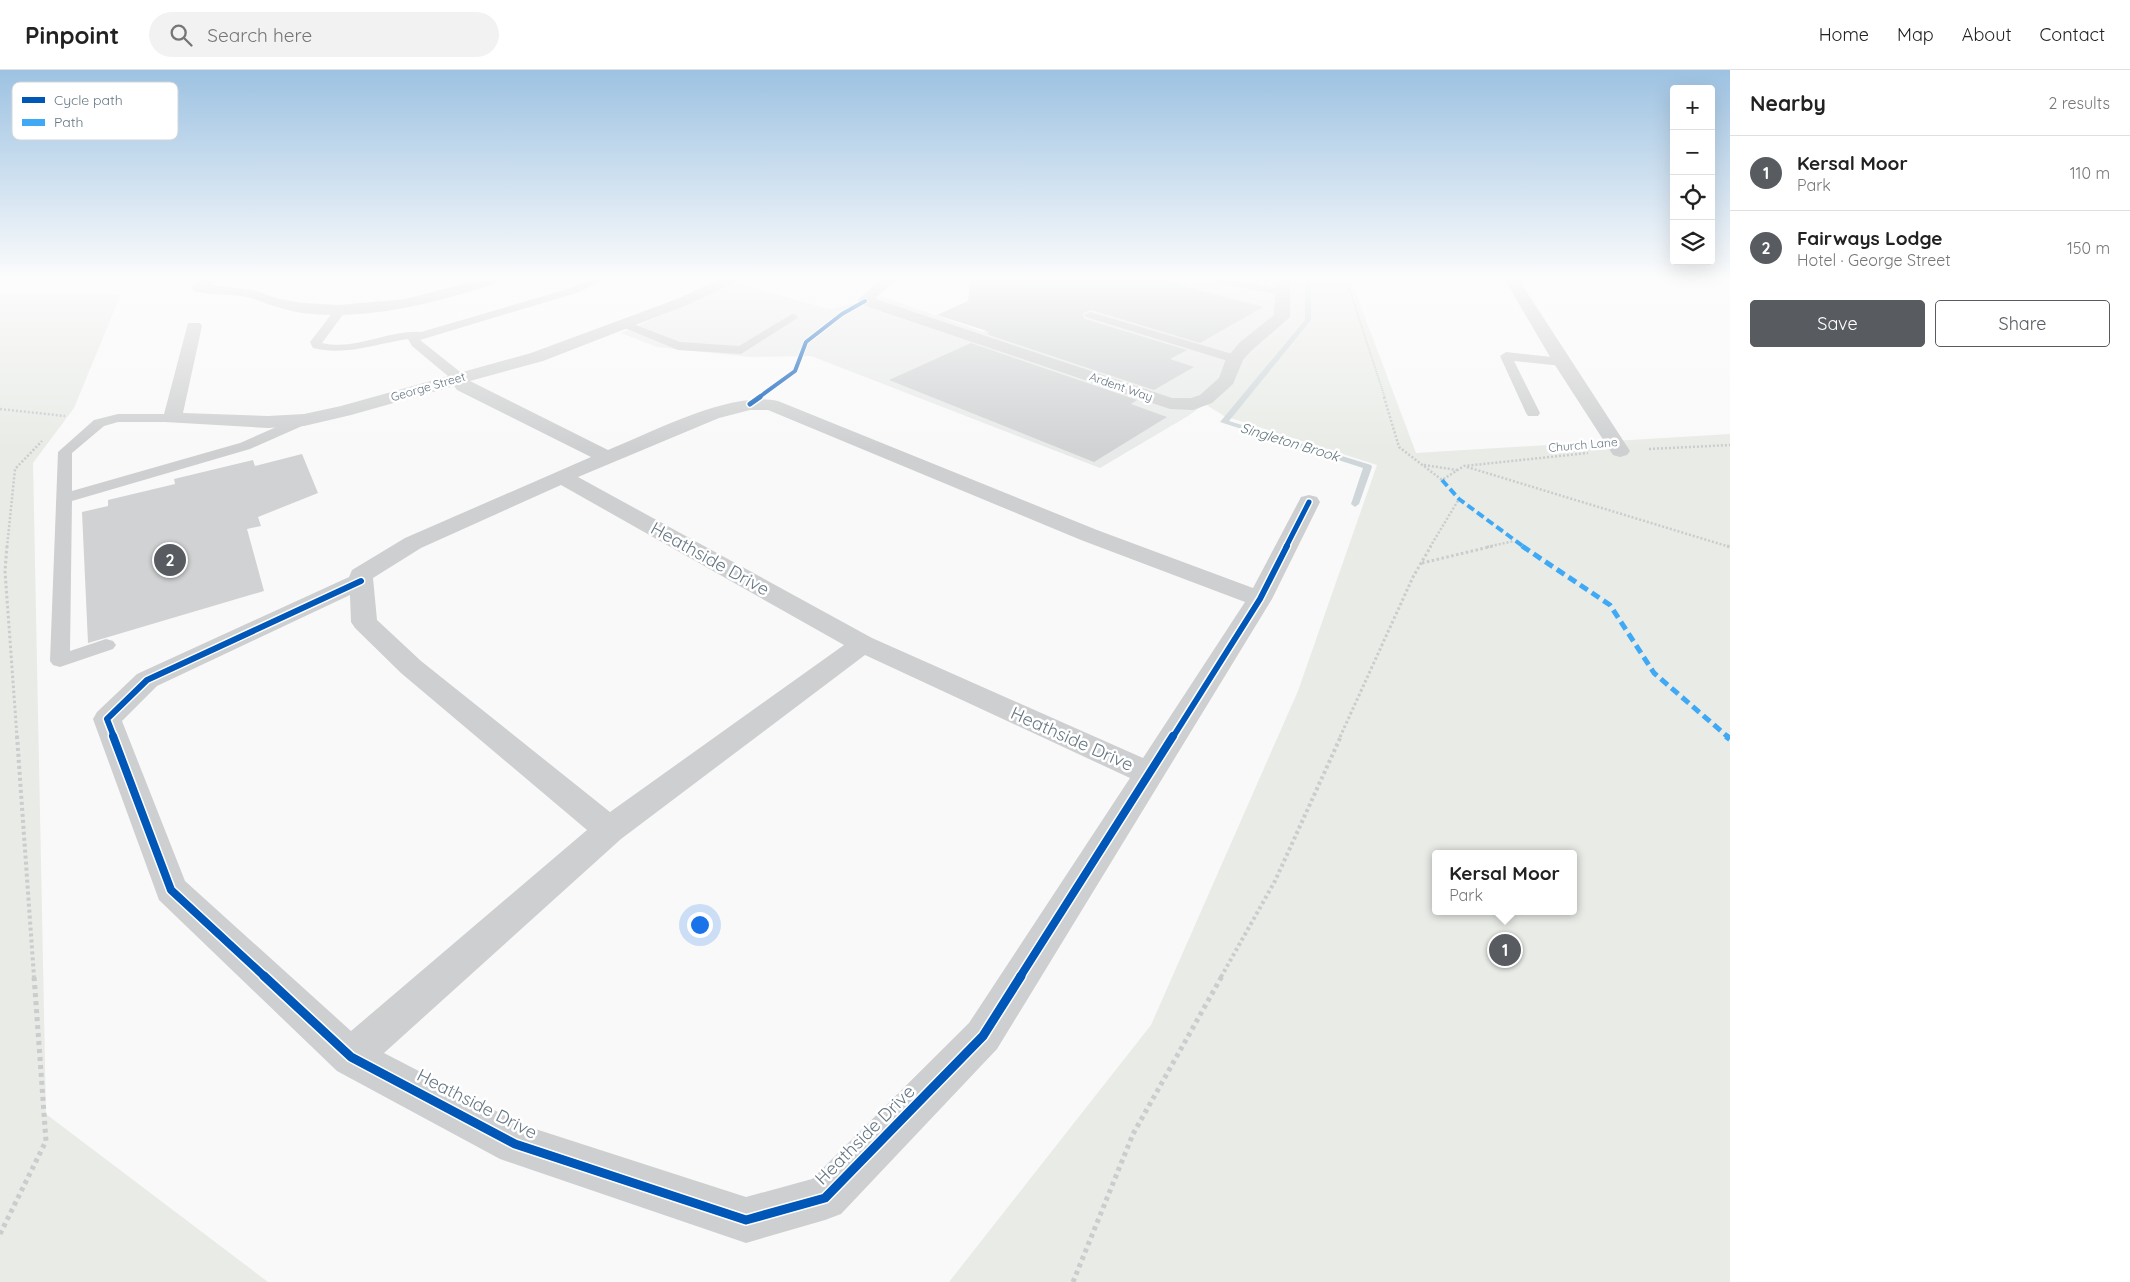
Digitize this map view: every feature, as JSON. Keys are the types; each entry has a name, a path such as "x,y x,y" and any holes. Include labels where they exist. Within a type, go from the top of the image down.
{"street":[{"path":"172,418 191,337"},
{"name":"George Street","path":"172,418 268,422 304,420 344,411 537,358 592,337"},
{"name":"Ardent Way","path":"971,337 1170,403 1183,405 1193,404 1209,396 1226,380 1235,359 1245,347 1258,337"},
{"path":"1546,337 1620,451"},
{"path":"459,378 463,386 607,457"},
{"path":"609,830 411,667 364,622 361,575 413,542 607,457 712,414 750,404 771,405 1089,535 1260,599"},
{"name":"Heathside Drive","path":"361,581 147,680 107,719 171,890 351,1057 515,1144 746,1220 825,1198 983,1036 1149,774 862,644 562,477"},
{"path":"1149,774 1260,599 1309,502"},
{"path":"351,1057 609,830 862,644"}],"lane":[{"path":"320,337 316,342 317,345 330,349 400,337"},
{"path":"418,337 414,339 416,343 459,378"},
{"path":"655,337 678,346 741,350 761,337"},
{"path":"1161,337 1235,359"},
{"path":"1533,413 1506,356 1562,362"},
{"path":"106,645 60,661 65,452 99,424 118,418 172,418"},
{"path":"64,498 245,446 304,420"}],"path":[{"path":"1366,337 1399,448 1423,465 1457,470"},
{"path":"0,409 65,416 118,418"},
{"path":"59,423 65,416"},
{"path":"0,1234 46,1142 5,571 15,469 46,436"},
{"path":"1464,466 1730,547"},
{"path":"1073,1282 1133,1134 1275,881 1405,595 1421,563 1459,499"},
{"path":"1421,563 1514,541"}],"shaded area":[{"path":"0,337 103,337 74,408 33,463 46,1114 268,1282 0,1282"},
{"path":"630,337 1273,337 1209,401 1188,416 1100,468 811,356 750,357 657,347"},
{"path":"1272,337 1372,337 1416,453 1730,434 1730,1282 949,1282 1151,1025 1298,691 1377,465 1224,416 1205,404"}],"building":[{"path":"994,337 1143,337 1187,350 1170,359 1194,367 1154,390"},
{"path":"1179,337 1211,337 1200,343"},
{"path":"971,343 1137,400 1131,404 1167,417 1094,462 889,380"},
{"path":"302,454 318,493 258,517 261,526 247,529 264,591 88,643 82,512 108,506 108,500 175,484 174,479 253,460 255,466"}],"waterway":[{"name":"Singleton Brook","path":"1294,337 1224,422 1368,467 1355,504"}],"marked path":[{"path":"1442,480 1459,499 1514,541 1610,605 1654,673 1730,739"}],"cycle path":[{"path":"750,404 795,371 806,342 813,337"},
{"path":"361,581 147,680 107,719 171,890 351,1057 515,1144 746,1220 825,1198 983,1036 1260,599 1309,502"}],"place":[{"name":"Fairways Lodge","path":"170,560"},
{"name":"Kersal Moor","path":"1505,950"}]}
